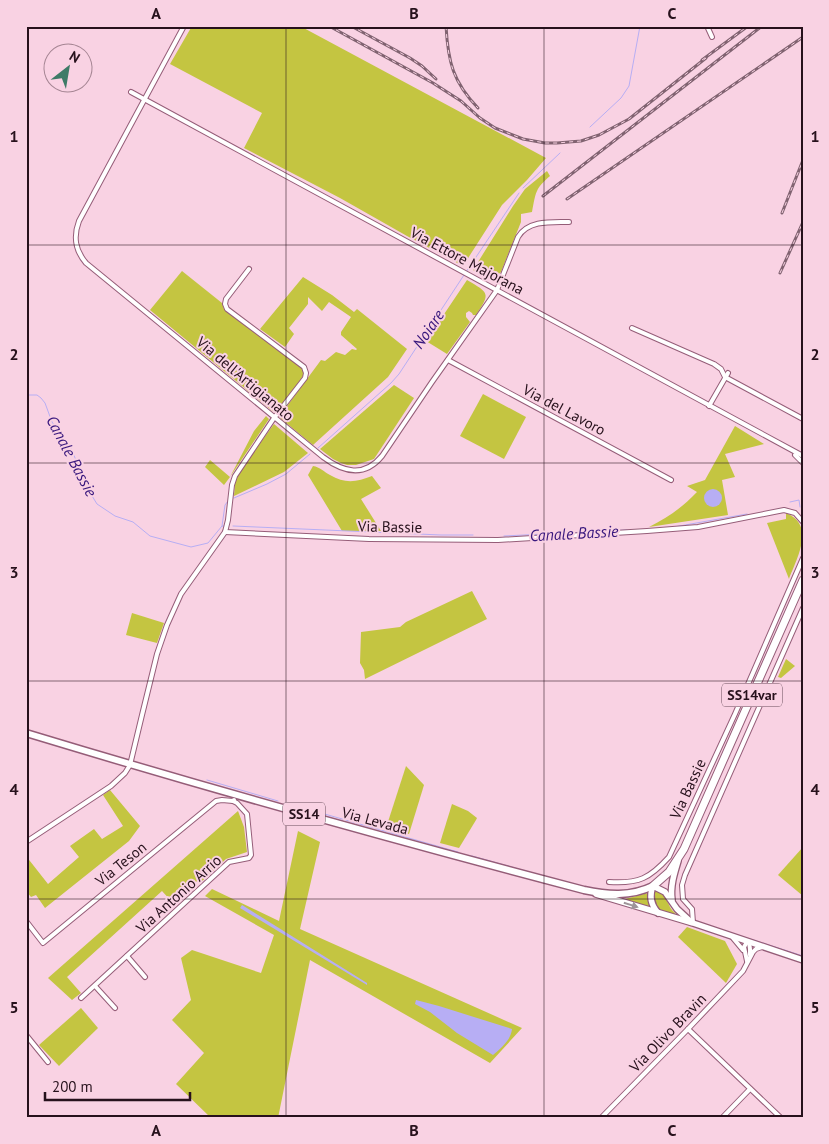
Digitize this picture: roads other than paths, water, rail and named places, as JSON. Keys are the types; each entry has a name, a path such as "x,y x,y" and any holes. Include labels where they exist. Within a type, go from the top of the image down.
{"highway":[{"name":"SS14var","path":"653,886 669,872 679,859 803,580"}],"main road":[{"name":"Via Levada","path":"26,733 234,798 584,890 693,923 803,960"},
{"path":"673,902 671,889 679,859"},
{"name":"Via Levada","path":"653,886 665,892 693,923"},
{"path":"653,886 651,901 660,914"},
{"name":"SS14","path":"584,890 603,894 624,894 638,892 653,886"}],"street":[{"name":"Via dell'Artigianato","path":"184,26 79,221 75,236 77,248 86,263 332,464 345,470 358,470 374,464 382,456 497,290 518,237 523,230 528,226 549,222 569,222"},
{"path":"707,26 712,37"},
{"name":"Via Ettore Majorana","path":"131,92 803,456"},
{"path":"26,842 111,786 125,773 130,765 157,654 181,594 225,532 235,476 274,418 305,378 304,367 227,309 226,299 249,269"},
{"path":"632,328 714,364 727,375 803,419"},
{"name":"Via del Lavoro","path":"448,360 670,480"},
{"path":"709,406 727,375"},
{"name":"Via Ettore Majorana","path":"792,451 803,463"},
{"name":"Via Bassie","path":"225,532 369,539 498,540 647,532 698,527 784,510 795,513 803,522"},
{"name":"Via Bassie","path":"609,882 636,881 648,876 669,856 803,558"},
{"path":"693,923 692,909 683,898 682,885 685,875 803,608"},
{"name":"Via Teson","path":"26,921 43,943 216,801 234,798"},
{"name":"Via Antonio Arrio","path":"81,998 229,862 249,858 251,855 247,814 234,798"},
{"path":"732,937 745,951 748,959"},
{"path":"745,951 744,947 748,942"},
{"path":"748,942 750,949 748,959"},
{"name":"Via Olivo Bravin","path":"600,1118 743,971 748,959 756,949 762,947"},
{"path":"127,956 145,977"},
{"path":"94,986 115,1008"},
{"path":"688,1029 781,1118"},
{"path":"26,1035 48,1062"},
{"path":"722,1118 750,1089"}],"waterway":[{"name":"Noiare","path":"590,127 621,98 629,86 640,26"},
{"name":"Noiare","path":"523,188 560,153"},
{"name":"Noiare","path":"466,272 519,193"},
{"name":"Noiare","path":"318,448 399,374 464,275"},
{"name":"Canale Bassie","path":"26,395 37,395 45,403 52,422 70,446 89,491 97,504 115,516 133,522 150,536 191,547 208,543 224,526"},
{"name":"Noiare","path":"234,498 286,474 310,454"},
{"name":"Canale Bassie","path":"790,502 799,500 800,507"},
{"name":"Noiare","path":"222,526 225,505 228,501"},
{"name":"Canale Bassie","path":"674,527 747,514"},
{"name":"Canale Bassie","path":"233,526 473,535"},
{"name":"Canale Bassie","path":"504,536 627,530"},
{"path":"207,780 278,801"},
{"path":"286,803 458,852"},
{"path":"472,856 547,877"},
{"path":"750,939 803,956"}],"railway":[{"path":"329,26 433,83 461,101 495,128 523,139 545,143 581,141 599,135 629,119 706,58"},
{"path":"351,26 410,58 436,79"},
{"path":"446,26 448,50 453,71 463,89 478,108"},
{"path":"702,60 748,26"},
{"path":"543,196 762,26"},
{"path":"567,199 803,37"},
{"path":"782,213 803,160"},
{"path":"780,273 803,222"}]}
